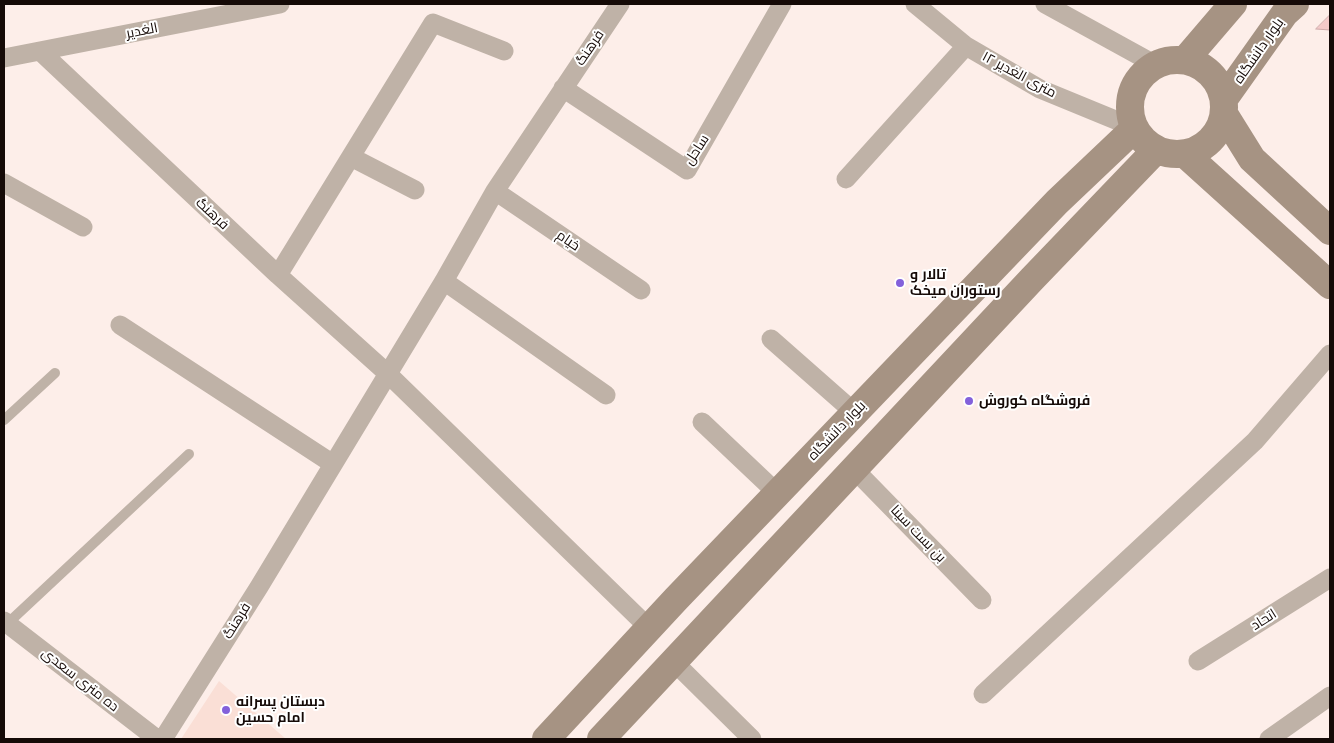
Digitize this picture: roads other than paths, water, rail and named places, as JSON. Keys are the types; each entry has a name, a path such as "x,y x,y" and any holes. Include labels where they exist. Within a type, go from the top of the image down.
{"main road":[{"path":"1185,60 1233,4"},
{"name":"بلوار دانشگاه","path":"1224,107 1285,14 1295,4"},
{"path":"1224,107 1220,128 1210,140 1198,150 1185,154 1169,154 1156,150 1144,140 1135,128 1130,114 1130,99 1135,86 1144,74 1156,65 1169,60 1185,60 1198,65 1210,74 1220,86 1224,107 1252,159 1330,231"},
{"name":"بلوار دانشگاه","path":"546,739 777,493 1057,202 1135,128"},
{"path":"601,739 854,468 1156,150"},
{"path":"1185,154 1330,285"}],"street":[{"name":"الغدیر","path":"4,58 280,4"},
{"name":"فرهنگ","path":"163,739 259,587 444,280 495,191 620,4"},
{"name":"ساحل","path":"563,88 688,170 782,4"},
{"name":"۱۲ متری الغدیر","path":"916,4 966,46 1040,90 1135,128"},
{"path":"1045,4 1156,65"},
{"path":"278,275 433,23 504,51"},
{"path":"846,179 966,46"},
{"name":"فرهنگ","path":"40,51 278,275 387,374 649,628"},
{"path":"351,157 415,190"},
{"path":"4,183 83,227"},
{"name":"خیام","path":"495,191 641,290"},
{"path":"444,280 606,394"},
{"path":"120,325 333,464"},
{"path":"772,339 855,413"},
{"path":"982,694 1255,441 1330,354"},
{"path":"702,422 777,493"},
{"name":"بن بست سینا","path":"854,468 982,600"},
{"name":"اتحاد","path":"1198,661 1330,578"},
{"name":"ده متری سعدی","path":"5,622 157,739"},
{"path":"673,661 752,739"},
{"path":"1269,739 1330,696"}],"lane":[{"path":"4,420 56,374"},
{"path":"5,622 189,454"}],"place":[{"name":"تالار و رستوران میخک","path":"900,283"},
{"name":"فروشگاه کوروش","path":"969,401"},
{"name":"دبستان پسرانه امام حسین","path":"226,710"}]}
